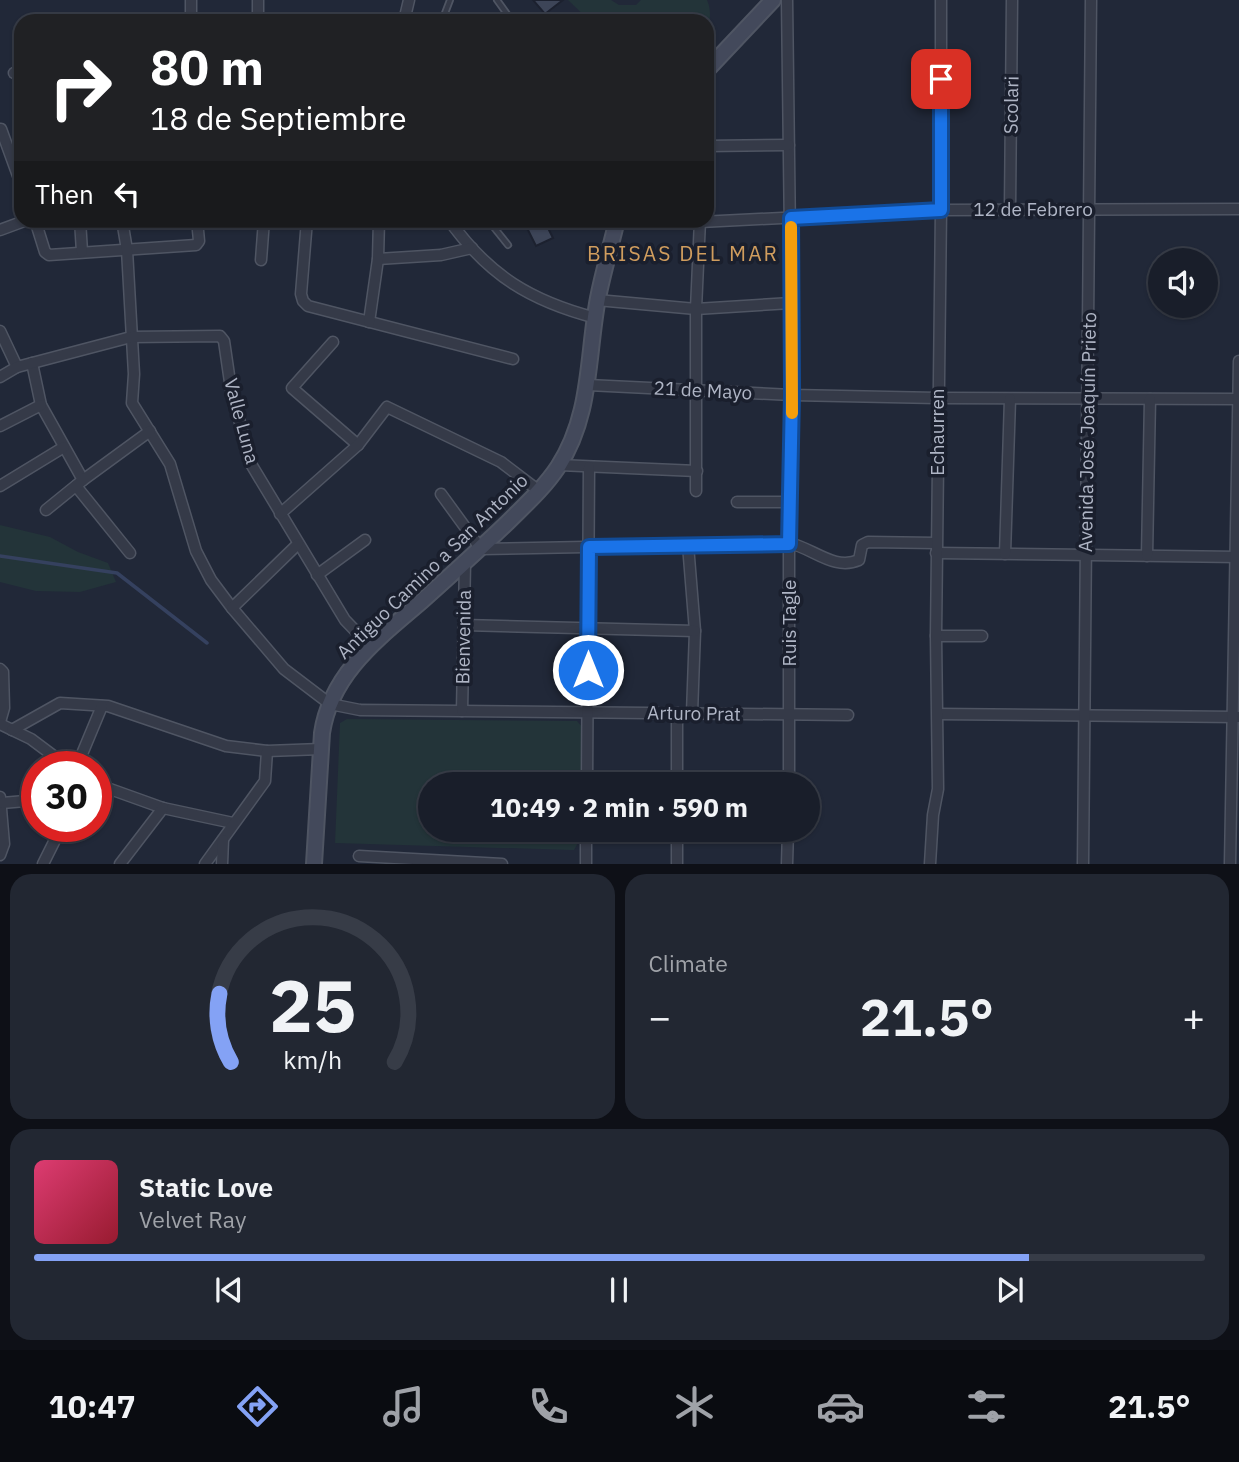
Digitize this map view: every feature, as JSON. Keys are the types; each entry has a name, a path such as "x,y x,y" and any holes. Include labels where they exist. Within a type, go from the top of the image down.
{"street":[{"path":"714,64 774,0"},
{"name":"Ruis Tagle","path":"787,0 792,394 789,772"},
{"name":"Echaurren","path":"930,863 938,789 936,548 941,0"},
{"name":"Scolari","path":"1010,209 1012,0"},
{"name":"Avenida José Joaquín Prieto","path":"1083,863 1091,0"},
{"path":"1,129 14,165"},
{"path":"714,146 789,145"},
{"name":"12 de Febrero","path":"714,221 941,210 1239,209"},
{"path":"38,228 45,252 49,255 196,245 199,241 198,228"},
{"path":"80,228 82,252"},
{"path":"123,228 134,374 132,403 170,464 196,551 211,580 284,669 330,704"},
{"path":"261,260 263,228"},
{"path":"306,228 301,294 303,301 311,307 513,359"},
{"path":"369,323 378,259 379,228"},
{"path":"455,228 471,248 496,271 529,294 546,303 596,318"},
{"name":"Antiguo Camino a San Antonio","path":"314,863 324,719 330,704 345,675 370,646 481,548 539,491 559,465 580,418 587,385 597,300 615,228"},
{"path":"696,491 696,309 701,228"},
{"path":"378,259 441,255 471,248"},
{"path":"597,300 696,309 791,303"},
{"path":"0,331 17,367"},
{"name":"Valle Luna","path":"131,337 220,336 224,341 231,389 251,464 345,620 370,646"},
{"path":"0,377 17,367 131,337"},
{"path":"333,342 292,388 358,445"},
{"path":"1230,863 1236,717 1239,361"},
{"path":"32,363 41,405 64,447 79,483 130,553"},
{"name":"21 de Mayo","path":"587,385 937,398 1239,399"},
{"path":"1006,554 1010,399"},
{"path":"1147,556 1150,399"},
{"path":"0,426 41,405"},
{"path":"280,514 358,445 387,407 501,462 539,491"},
{"path":"46,510 150,431"},
{"path":"0,486 64,447"},
{"path":"559,465 697,471"},
{"path":"587,772 589,467"},
{"path":"441,494 481,548 789,544 845,563 859,560 862,545 868,542 1006,554 1237,557"},
{"path":"737,502 790,502"},
{"path":"317,575 365,540"},
{"path":"232,608 298,544"},
{"path":"688,545 695,631 692,713"},
{"name":"Bienvenida","path":"462,711 465,563"},
{"path":"464,625 695,631"},
{"path":"936,636 982,636"},
{"path":"0,669 3,672 4,708 0,723 46,751"},
{"path":"12,730 60,703 102,706 226,746 267,751 321,749"},
{"name":"Arturo Prat","path":"330,704 360,710 848,715"},
{"path":"84,751 102,706"},
{"path":"677,713 677,772"},
{"path":"938,714 1236,717"},
{"path":"205,863 265,781 267,751"},
{"path":"112,790 163,808 233,823"},
{"path":"0,855 4,844 1,800 21,800"},
{"path":"120,863 163,808"},
{"path":"222,863 223,837"},
{"path":"43,863 54,842"},
{"path":"586,842 586,863"},
{"path":"677,842 677,863"},
{"path":"787,863 788,842"},
{"path":"359,856 502,863"}],"lane":[{"path":"495,228 508,244"}],"shaded area":[{"path":"568,0 611,0 619,5 636,5 641,0 707,0 710,8 710,14 583,14"},
{"path":"0,525 50,537 78,552 108,563 116,582 80,592 36,591 0,582"},
{"path":"347,719 577,721 583,728 581,772 418,772 418,842 578,842 574,850 335,843 340,723"}],"building":[{"path":"533,0 563,0 545,14"},
{"path":"527,228 548,228 553,238 536,246"}],"waterway":[{"path":"0,556 117,573 207,643"}],"slow traffic":[{"path":"791,227 792,413"}],"district":[{"name":"BRISAS DEL MAR","path":"683,254"}],"route":[{"path":"588,670 589,547 789,544 791,218 941,210 941,79"}]}
